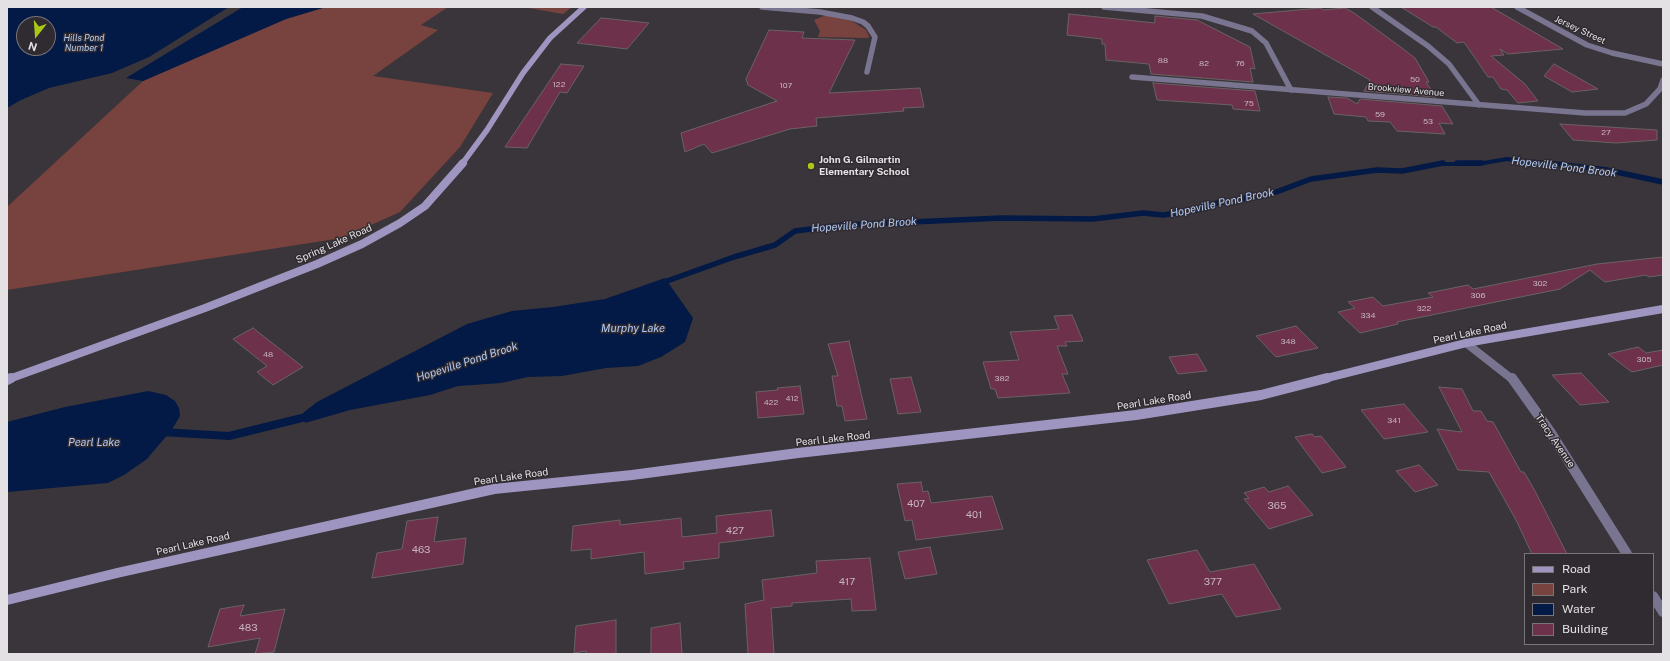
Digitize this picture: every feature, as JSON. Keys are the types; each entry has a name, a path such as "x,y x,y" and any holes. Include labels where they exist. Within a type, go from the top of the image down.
{"main road":[{"name":"Spring Lake Road","path":"7,380 205,308 316,264 362,244 400,224 425,206 458,171 487,130 523,73 550,38 584,7"},
{"name":"Pearl Lake Road","path":"7,600 117,573 494,489 632,475 798,453 1136,416 1261,395 1466,343 1663,308"}],"street":[{"path":"762,7 820,12 852,18 863,22 868,26 875,37 867,72"},
{"path":"1104,7 1202,16 1252,31 1266,43 1291,90"},
{"path":"1372,7 1428,46 1449,64 1479,105"},
{"name":"Jersey Street","path":"1517,7 1587,45 1612,53 1663,64"},
{"name":"Brookview Avenue","path":"1132,77 1585,114 1625,113 1646,104 1660,89 1663,80"},
{"name":"Tracy Avenue","path":"1466,343 1510,376 1550,433 1626,553"},
{"path":"1654,598 1663,612"}],"green space":[{"path":"326,7 448,7 421,25 438,30 373,76 493,93 460,147 400,212 342,238 7,290 7,207 143,81 286,19"},
{"path":"523,7 572,7 563,14"},
{"path":"826,15 852,21 866,30 869,36 868,38 818,37 820,31 814,20"}],"water":[{"name":"Hills Pond Number 1","path":"7,7 229,7 149,57 112,73 49,88 21,100 7,108"},
{"path":"243,7 326,7 286,19 143,81 126,78"},
{"name":"Murphy Lake","path":"665,278 693,318 685,342 661,357 638,366 606,368 562,376 528,377 501,383 458,386 430,395 350,410 305,423 303,413 317,402 467,324 512,311 553,307 605,299"},
{"name":"Pearl Lake","path":"148,391 166,395 175,401 179,408 180,416 171,431 147,459 124,475 108,483 7,492 7,422 65,407"}],"building":[{"path":"1401,7 1491,7 1563,49 1508,54 1500,49 1504,55 1491,56 1525,84 1538,101 1518,103 1507,90 1501,89 1493,77 1488,77 1464,42 1457,43 1436,27 1433,27"},
{"path":"1320,8 1323,10 1345,8 1402,48 1415,58 1429,82 1426,82 1436,97 1364,91 1370,80 1253,14"},
{"path":"1069,14 1155,23 1155,16 1197,20 1250,47 1255,69 1250,68 1253,82 1151,74 1149,64 1106,60 1105,44 1102,44 1102,39 1067,35"},
{"path":"601,18 649,23 627,49 577,43"},
{"path":"769,30 804,32 802,38 855,40 829,93 920,88 924,107 903,108 904,111 816,118 817,126 790,129 712,153 704,144 685,152 681,133 777,101 748,85 746,79"},
{"path":"561,64 584,66 567,93 560,92 527,148 505,147"},
{"path":"1554,64 1598,89 1572,92 1544,76"},
{"path":"1153,83 1255,91 1260,111 1233,109 1232,105 1157,100"},
{"path":"1328,97 1347,98 1357,104 1360,99 1442,106 1453,124 1439,123 1445,134 1397,131 1390,122 1368,121 1366,117 1334,114"},
{"path":"1560,124 1657,130 1657,140 1616,143 1573,140"},
{"path":"1663,257 1663,275 1649,277 1646,275 1605,282 1590,270 1560,289 1397,322 1398,324 1360,333 1338,312 1355,308 1348,302 1373,297 1383,306 1433,297 1428,293 1468,285 1473,289 1597,264"},
{"path":"1072,315 1083,341 1065,342 1067,346 1057,346 1068,374 1062,374 1070,393 998,398 995,389 991,389 983,362 1019,360 1010,332 1059,329 1054,316"},
{"path":"1296,326 1318,348 1276,357 1256,336"},
{"path":"253,328 303,367 273,385 257,372 267,366 233,339"},
{"path":"849,341 867,419 845,421 842,406 837,406 832,376 838,376 828,344"},
{"path":"1638,347 1646,353 1663,350 1663,365 1632,372 1608,354"},
{"path":"1197,354 1207,371 1178,374 1169,357"},
{"path":"1581,373 1609,402 1580,405 1552,375"},
{"path":"911,377 921,412 898,414 890,379"},
{"path":"800,386 804,414 758,418 756,392"},
{"path":"1439,387 1462,389 1473,411 1481,411 1487,421 1493,422 1521,472 1524,472 1535,491 1566,553 1532,553 1516,520 1489,472 1458,470 1437,429 1462,432"},
{"path":"1404,404 1428,432 1384,439 1361,410"},
{"path":"1312,434 1315,437 1321,436 1346,467 1322,473 1295,437"},
{"path":"1419,465 1438,485 1415,492 1396,471"},
{"path":"921,482 923,492 928,491 931,503 992,496 1003,529 916,540 912,520 905,521 897,484"},
{"path":"1288,486 1313,515 1269,529 1244,499 1249,498 1244,493 1264,487 1269,492"},
{"path":"771,510 774,536 719,543 719,558 683,562 684,569 645,574 644,552 591,559 591,549 571,551 573,526 620,520 620,525 681,518 682,537 717,533 716,516"},
{"path":"438,517 434,542 466,538 463,564 372,578 377,553 402,549 407,521"},
{"path":"930,547 937,574 905,579 898,552"},
{"path":"1197,550 1210,572 1254,564 1281,609 1236,617 1222,594 1169,604 1147,560"},
{"path":"870,558 876,610 852,611 851,599 792,603 792,606 771,608 774,654 748,654 745,604 764,600 762,580 817,573 816,561"},
{"path":"244,605 240,616 285,609 274,652 255,654 260,638 208,647 220,609"},
{"path":"616,620 616,654 586,654 586,651 574,653 576,626"},
{"path":"680,623 682,654 651,654 651,628"}],"waterway":[{"name":"Hopeville Pond Brook","path":"1438,164 1478,164 1507,159 1553,164"},
{"name":"Hopeville Pond Brook","path":"663,286 667,281 734,257 775,245 795,231 843,225 1002,218 1093,219 1143,213 1163,215 1202,209 1212,204 1271,194 1311,179 1377,170 1402,171 1443,163"},
{"name":"Hopeville Pond Brook","path":"1457,163 1482,163"},
{"name":"Hopeville Pond Brook","path":"1547,163 1553,164"},
{"name":"Hopeville Pond Brook","path":"1553,164 1607,170 1663,182"},
{"name":"Hopeville Pond Brook","path":"162,432 229,436 310,416"}],"place":[{"name":"John G. Gilmartin Elementary School","path":"811,166"}]}
